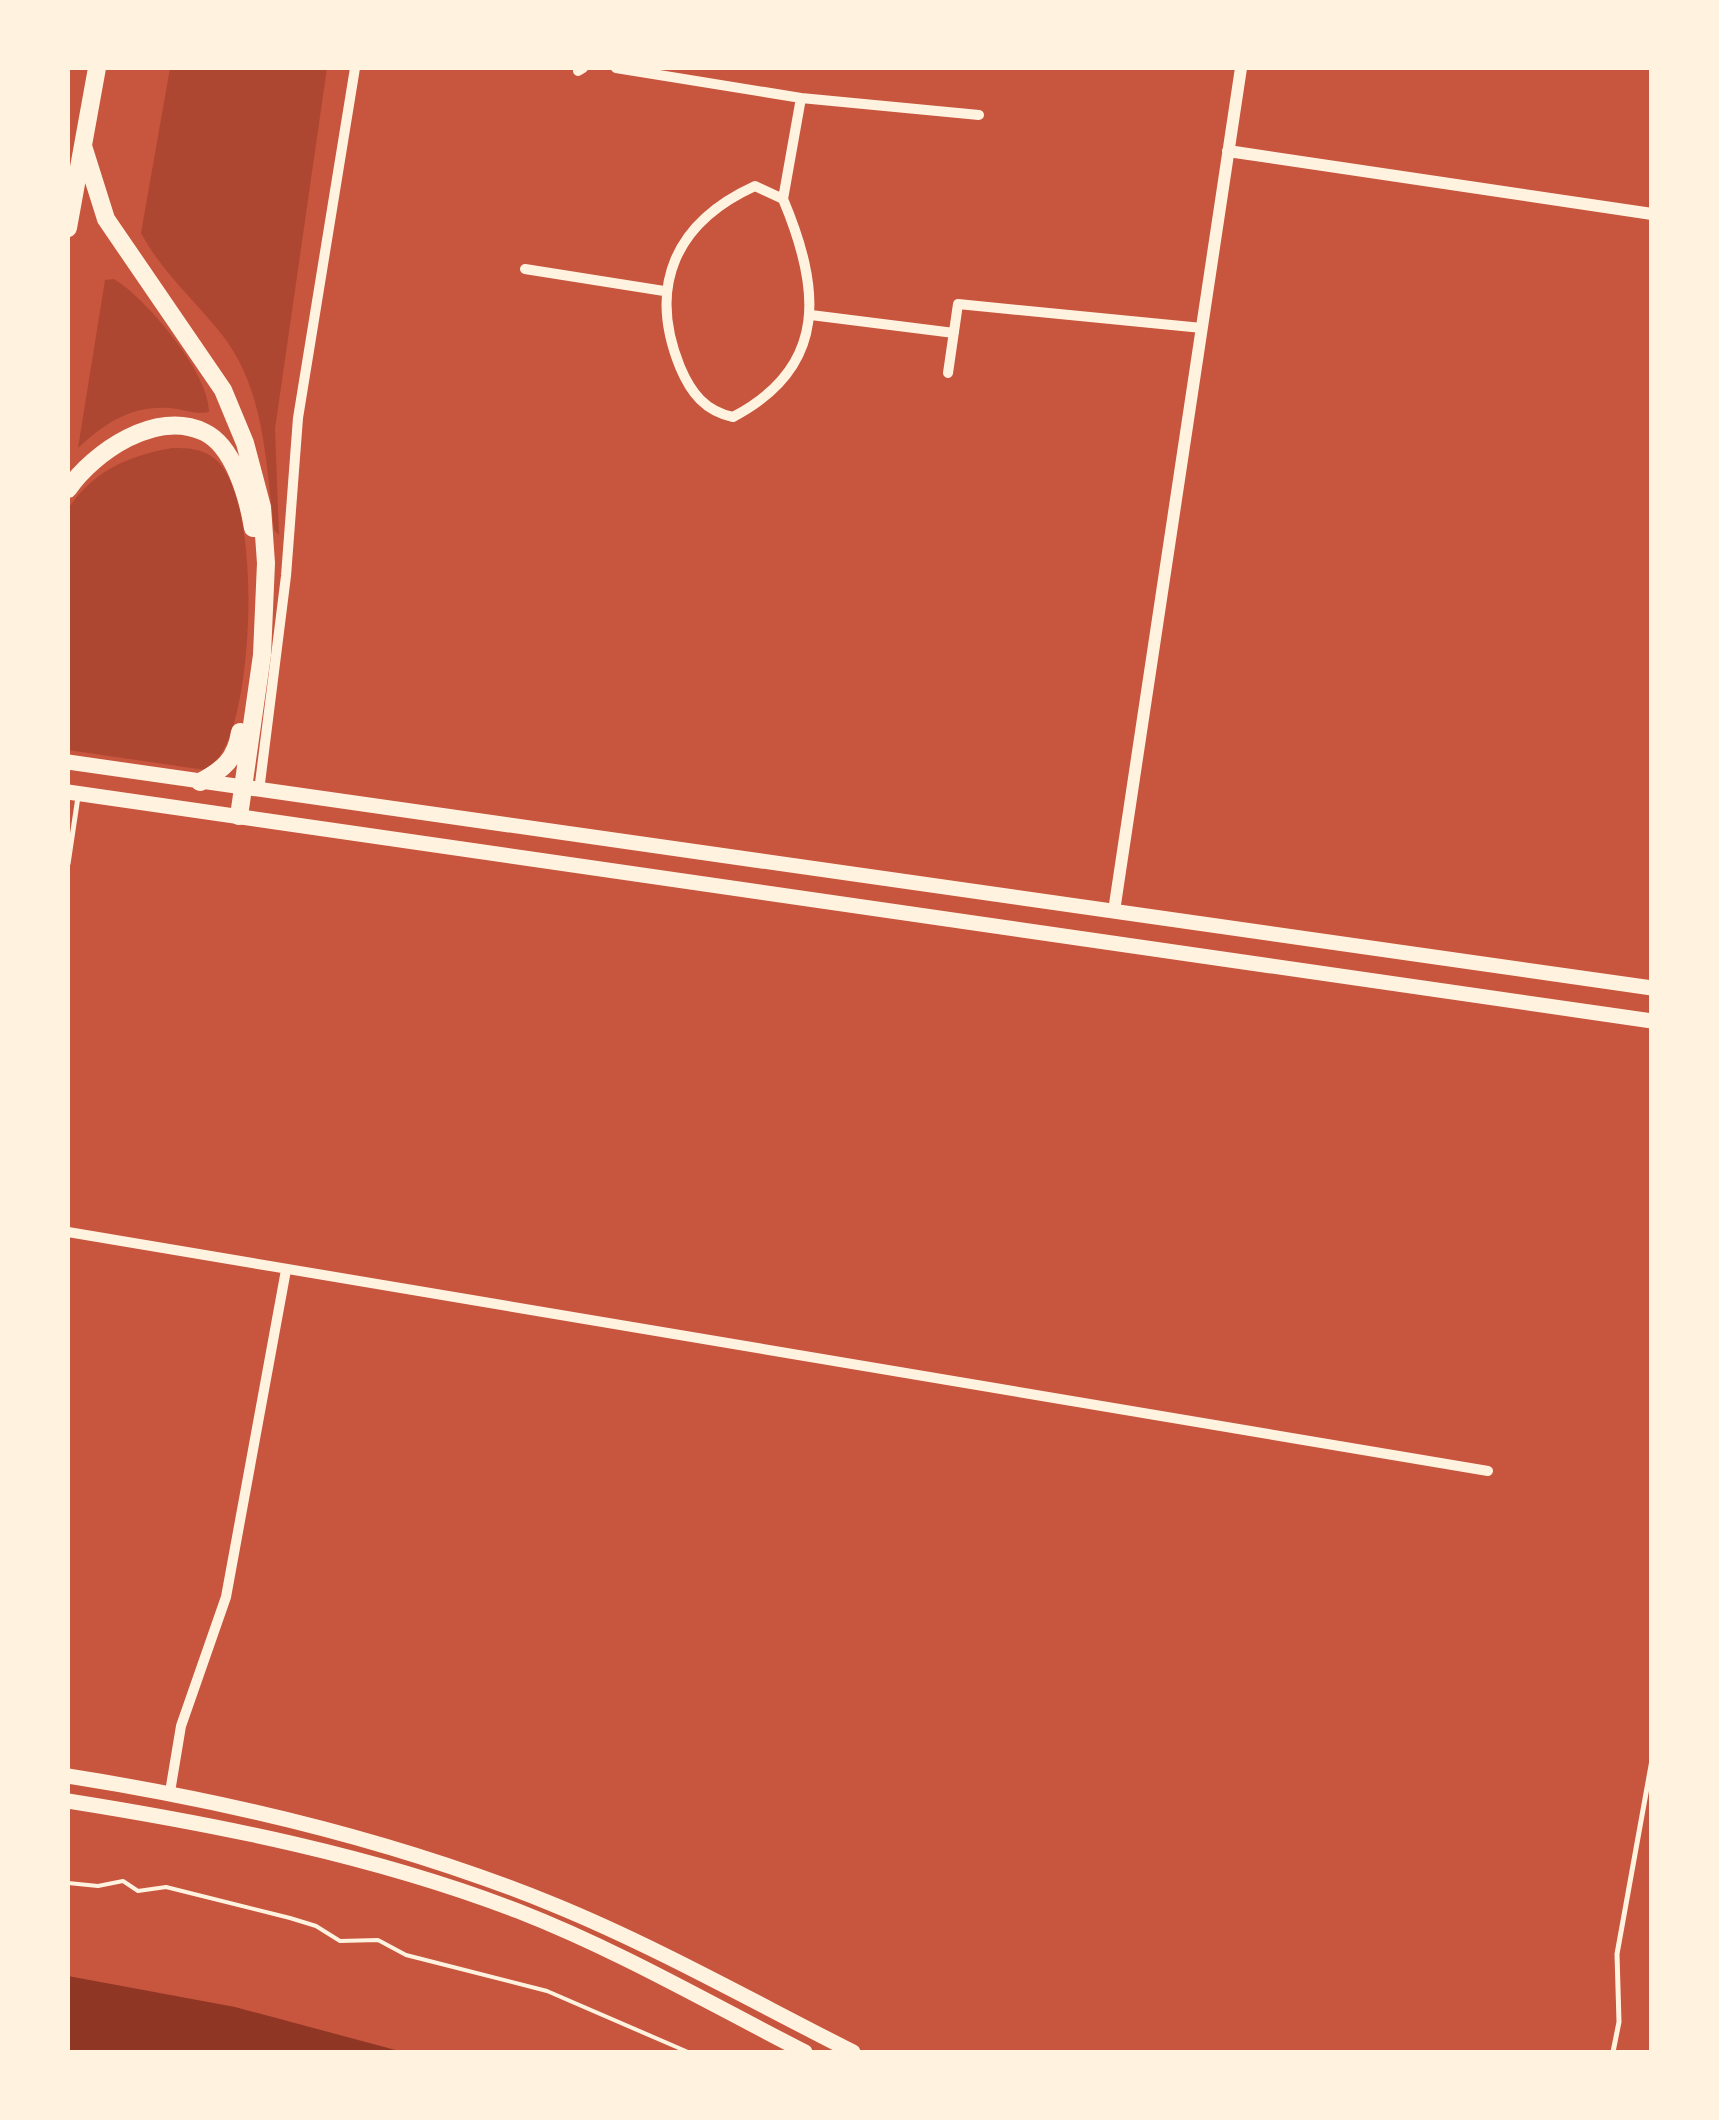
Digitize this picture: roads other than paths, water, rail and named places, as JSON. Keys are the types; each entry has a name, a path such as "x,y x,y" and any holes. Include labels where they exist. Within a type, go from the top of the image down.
{"highway":[{"path":"68,228 97,68"},
{"path":"84,146 106,220 223,390 246,443 262,506 266,563 262,655 251,790 238,816"},
{"path":"68,490 80,472 107,450 159,428 206,433 236,471 250,509 258,556 254,649 238,748 222,771 200,782"}],"main road":[{"path":"68,762 1652,988"},
{"path":"73,793 1652,1021"},
{"path":"68,1776 170,1792 292,1820 518,1890 622,1936 853,2052"},
{"path":"68,1801 188,1822 370,1864 516,1910 629,1960 805,2052"}],"street":[{"path":"251,790 286,576 298,418 356,68"},
{"path":"616,68 802,98 979,115"},
{"path":"1114,911 1241,68"},
{"path":"783,199 755,186 720,202 682,244 664,291 667,334 686,382 711,412 732,417 760,403 784,378 800,348 810,314 811,281 783,199 802,98"},
{"path":"1228,151 1652,214"},
{"path":"525,270 664,291"},
{"path":"948,373 958,304 1202,328"},
{"path":"810,314 954,333"},
{"path":"68,1232 1488,1471"},
{"path":"170,1792 181,1726 226,1597 286,1270"}],"lane":[{"path":"68,864 73,793"},
{"path":"1613,2052 1619,2022 1617,1954 1652,1760"}]}
